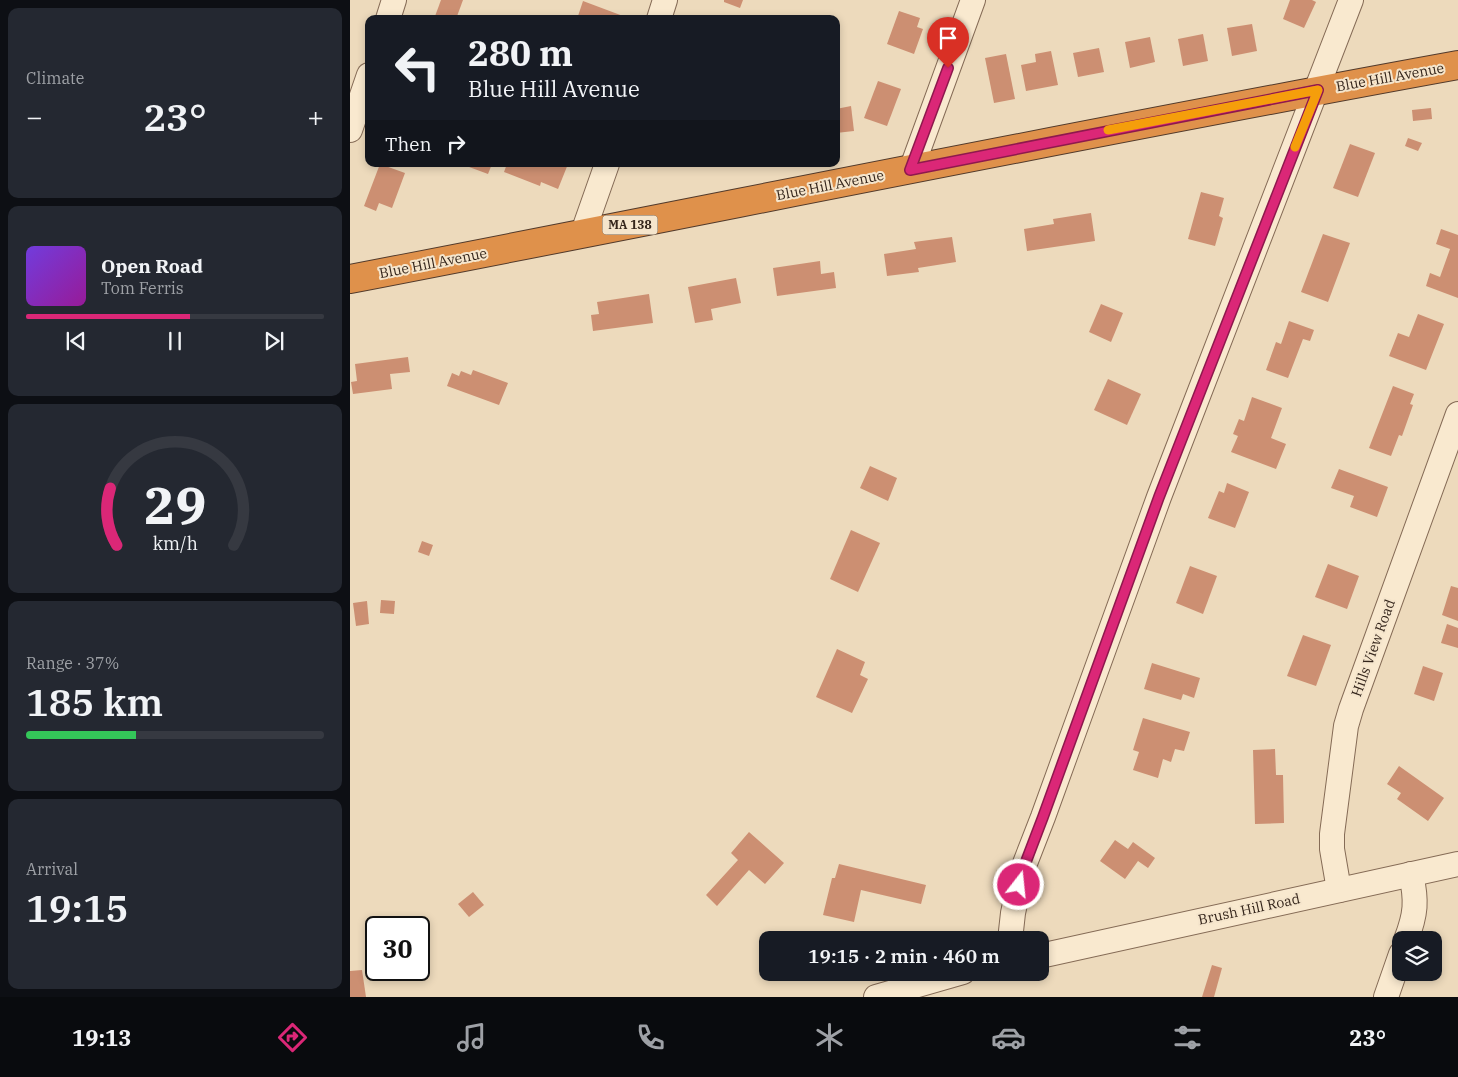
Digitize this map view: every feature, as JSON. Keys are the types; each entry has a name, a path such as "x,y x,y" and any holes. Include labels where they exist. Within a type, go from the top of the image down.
{"highway":[{"name":"Blue Hill Avenue","path":"350,279 1458,64"}],"street":[{"path":"389,15 394,0"},
{"path":"660,15 666,0"},
{"path":"910,170 973,0"},
{"path":"1011,931 1022,872 1159,497 1318,90 1351,0"},
{"path":"350,130 365,87"},
{"path":"582,235 606,167"},
{"name":"Hills View Road","path":"1338,890 1332,849 1332,834 1346,726 1458,414"},
{"name":"Brush Hill Road","path":"1049,954 1458,864"},
{"path":"1409,931 1415,911 1416,899 1411,874"},
{"path":"1386,997 1392,980"},
{"path":"876,997 932,981"}],"building":[{"path":"441,0 463,0 457,15 435,15"},
{"path":"724,0 743,0 740,8 724,2"},
{"path":"1290,0 1312,0 1316,2 1304,28 1283,19"},
{"path":"583,1 620,15 578,15"},
{"path":"899,11 920,18 917,27 923,29 914,54 887,44"},
{"path":"1252,24 1257,51 1232,56 1227,28"},
{"path":"1203,34 1208,61 1183,66 1178,39"},
{"path":"1150,37 1155,62 1130,68 1125,42"},
{"path":"1099,48 1104,72 1078,77 1073,53"},
{"path":"1051,51 1058,85 1026,91 1021,65 1036,62 1035,54"},
{"path":"1006,54 1015,99 994,103 985,58"},
{"path":"878,81 901,89 887,126 864,118"},
{"path":"851,106 854,131 840,133 840,108"},
{"path":"1431,108 1432,119 1413,121 1412,110"},
{"path":"1408,138 1422,143 1418,151 1405,146"},
{"path":"1350,144 1375,153 1358,197 1333,188"},
{"path":"379,167 388,167 405,173 392,208 379,203 376,211 364,206"},
{"path":"469,167 491,167 488,174"},
{"path":"506,167 567,167 558,189 541,182 540,186 504,172"},
{"path":"1201,192 1224,198 1219,216 1223,218 1215,246 1188,239"},
{"path":"1091,213 1095,241 1027,251 1024,229 1054,224 1053,219"},
{"path":"1441,229 1458,235 1458,298 1426,286 1430,273 1440,277 1450,249 1436,244"},
{"path":"1323,234 1350,243 1328,302 1301,292"},
{"path":"952,237 956,262 918,268 919,272 887,276 884,254 916,249 914,242"},
{"path":"820,261 821,274 834,272 836,288 777,296 773,268"},
{"path":"736,278 741,303 711,309 713,320 695,323 688,287"},
{"path":"649,294 653,323 593,331 591,315 599,314 597,302"},
{"path":"1101,304 1123,313 1111,342 1089,332"},
{"path":"1418,314 1444,324 1426,370 1389,356 1398,333 1409,337"},
{"path":"1289,321 1314,330 1310,341 1303,339 1288,378 1266,370 1276,342 1281,344"},
{"path":"408,357 410,372 390,374 392,389 353,394 351,382 357,381 355,364"},
{"path":"473,370 508,383 499,405 447,386 452,373 459,376 461,371 471,375"},
{"path":"1108,379 1141,394 1127,425 1094,410"},
{"path":"1393,386 1414,394 1410,404 1413,405 1402,436 1399,435 1391,456 1369,448"},
{"path":"1252,397 1282,408 1271,438 1286,444 1276,469 1231,452 1238,436 1233,434 1239,419 1244,421"},
{"path":"870,466 897,478 888,501 860,488"},
{"path":"1339,469 1388,487 1377,517 1350,507 1354,496 1331,488"},
{"path":"1227,483 1249,492 1235,528 1208,518 1219,491 1224,493"},
{"path":"851,530 880,543 858,592 830,579"},
{"path":"422,541 433,545 429,556 418,552"},
{"path":"1328,564 1359,576 1347,609 1315,597"},
{"path":"1190,566 1217,576 1203,614 1176,603"},
{"path":"1451,586 1458,588 1458,621 1442,615"},
{"path":"381,600 395,601 394,614 380,613"},
{"path":"367,601 369,624 356,626 353,603"},
{"path":"1447,624 1458,628 1458,648 1441,643"},
{"path":"1303,635 1331,645 1316,686 1287,676"},
{"path":"837,649 865,662 860,675 868,679 852,713 816,697"},
{"path":"1152,663 1200,678 1194,698 1183,694 1181,700 1144,689"},
{"path":"1423,666 1443,673 1434,701 1414,694"},
{"path":"1143,718 1190,732 1184,751 1175,749 1171,762 1163,759 1158,778 1133,770 1139,752 1133,750"},
{"path":"1275,749 1276,775 1283,775 1284,823 1255,824 1253,750"},
{"path":"1399,766 1444,798 1428,821 1397,799 1401,793 1387,784"},
{"path":"749,832 784,863 765,884 749,870 717,906 706,895 738,860 731,853"},
{"path":"1115,840 1128,849 1133,842 1155,858 1148,868 1138,861 1125,879 1100,861"},
{"path":"839,864 926,885 921,904 861,890 854,922 823,915 832,878 835,878"},
{"path":"473,892 484,905 469,917 458,904"},
{"path":"1212,965 1222,968 1214,997 1202,997"},
{"path":"362,970 366,997 350,997 350,971"}],"slow traffic":[{"path":"1108,130 1318,90 1295,147"}],"route":[{"path":"948,68 910,170 1318,90 1159,497 1022,872 1019,885"}]}
